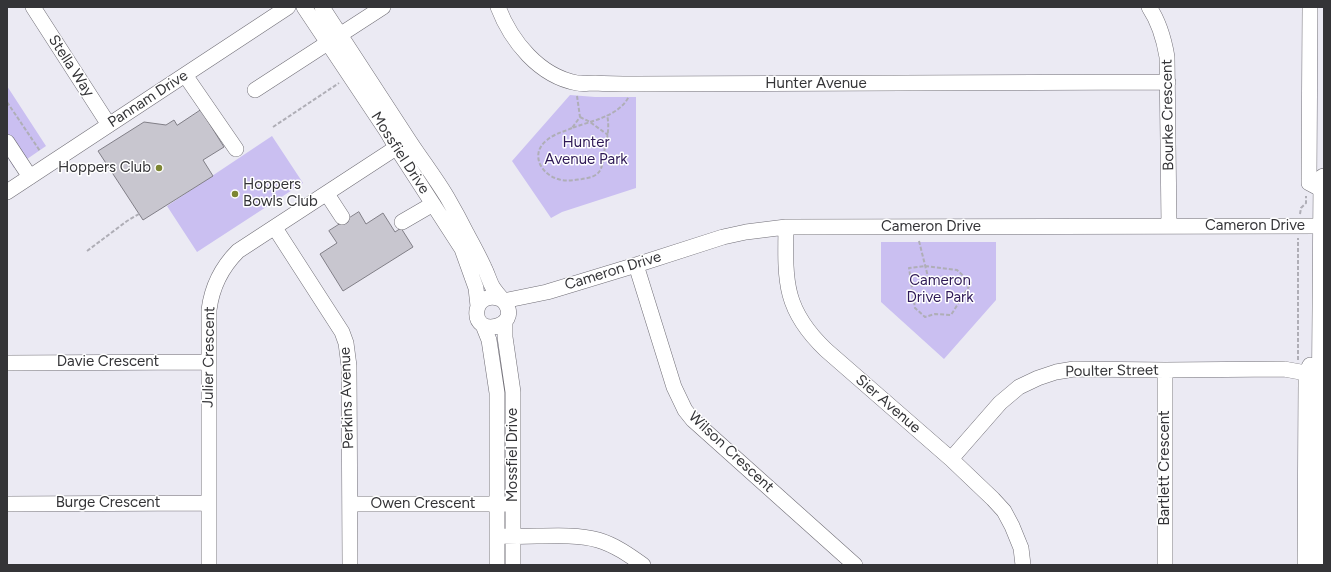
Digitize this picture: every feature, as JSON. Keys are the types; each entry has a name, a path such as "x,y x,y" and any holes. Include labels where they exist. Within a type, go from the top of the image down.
{"highway":[{"path":"1320,186 1324,226 1320,565"}],"street":[{"name":"Stella Way","path":"33,7 108,125"},
{"name":"Pannam Drive","path":"7,192 288,7"},
{"name":"Mossfiel Drive","path":"304,7 335,39 402,144 433,204 462,250 476,288 478,306"},
{"name":"Mossfiel Drive","path":"322,7 350,76 386,130 402,144 447,197 479,256 492,287 502,300"},
{"path":"255,90 383,7"},
{"name":"Hunter Avenue","path":"498,7 517,41 527,54 551,74 578,83 1168,82"},
{"name":"Bourke Crescent","path":"1150,7 1164,40 1167,57 1169,226"},
{"path":"1310,7 1320,186"},
{"path":"185,75 236,149"},
{"path":"7,142 30,177"},
{"name":"Julier Crescent","path":"209,565 208,362 209,310 214,285 225,266 238,251 402,144"},
{"path":"327,194 342,217"},
{"path":"402,222 433,204"},
{"name":"Cameron Drive","path":"502,300 547,292 723,237 746,232 786,227 1324,226"},
{"name":"Sier Avenue","path":"786,227 785,266 788,290 794,308 801,321 812,336 826,350 951,459 1004,511 1021,548 1024,565"},
{"name":"Perkins Avenue","path":"275,228 337,324 346,343 349,366 350,565"},
{"name":"Wilson Crescent","path":"636,265 674,387 685,410 693,420 855,565"},
{"name":"Cameron Drive","path":"506,320 513,309 547,292"},
{"path":"495,297 502,300 508,308 506,320 495,327 484,325 478,316 478,306 485,298 495,297"},
{"name":"Mossfiel Drive","path":"506,320 505,337 513,392 513,565"},
{"name":"Mossfiel Drive","path":"484,325 493,358 496,393 497,565"},
{"path":"1305,565 1301,372 1323,351"},
{"name":"Davie Crescent","path":"7,363 208,362"},
{"name":"Poulter Street","path":"951,459 1000,403 1019,387 1038,378 1056,372 1074,369 1284,369 1301,372"},
{"name":"Bartlett Crescent","path":"1165,370 1165,565"},
{"name":"Burge Crescent","path":"7,504 208,503"},
{"name":"Owen Crescent","path":"350,504 512,504"},
{"path":"497,536 558,536 597,540 622,550 643,565"}],"path":[{"path":"273,127 350,76"},
{"path":"572,128 580,117 577,95"},
{"path":"607,115 608,135 601,168 598,173 587,178 560,180 551,176 542,168 538,161 538,152 542,144 547,139 607,115 620,108 629,96"},
{"path":"7,102 40,151"},
{"path":"580,117 590,122 608,135"},
{"path":"1301,372 1298,362 1298,226 1301,208 1306,203 1306,189 1320,186"},
{"path":"87,251 127,221 139,214"},
{"path":"919,241 929,281"},
{"path":"925,266 957,270 971,283 950,316 934,314 925,317 915,308 909,268 925,266"}],"green space":[{"path":"7,86 46,146 14,168 7,156"},
{"name":"Hunter Avenue Park","path":"570,95 595,97 636,97 636,188 562,212 551,218 512,161"},
{"name":"Hoppers Bowls Club","path":"272,136 303,183 197,252 167,206"},
{"name":"Cameron Drive Park","path":"881,242 996,242 996,300 944,359 881,302"}],"building":[{"name":"Hoppers Club","path":"201,110 224,147 203,160 213,176 143,220 98,151 144,122 166,125 174,120 177,125"},
{"path":"359,212 366,224 383,213 395,232 401,228 413,247 343,291 320,254 337,243 329,231"}],"place":[{"name":"Hoppers Club","path":"159,168"},
{"name":"Hoppers Bowls Club","path":"235,194"}]}
